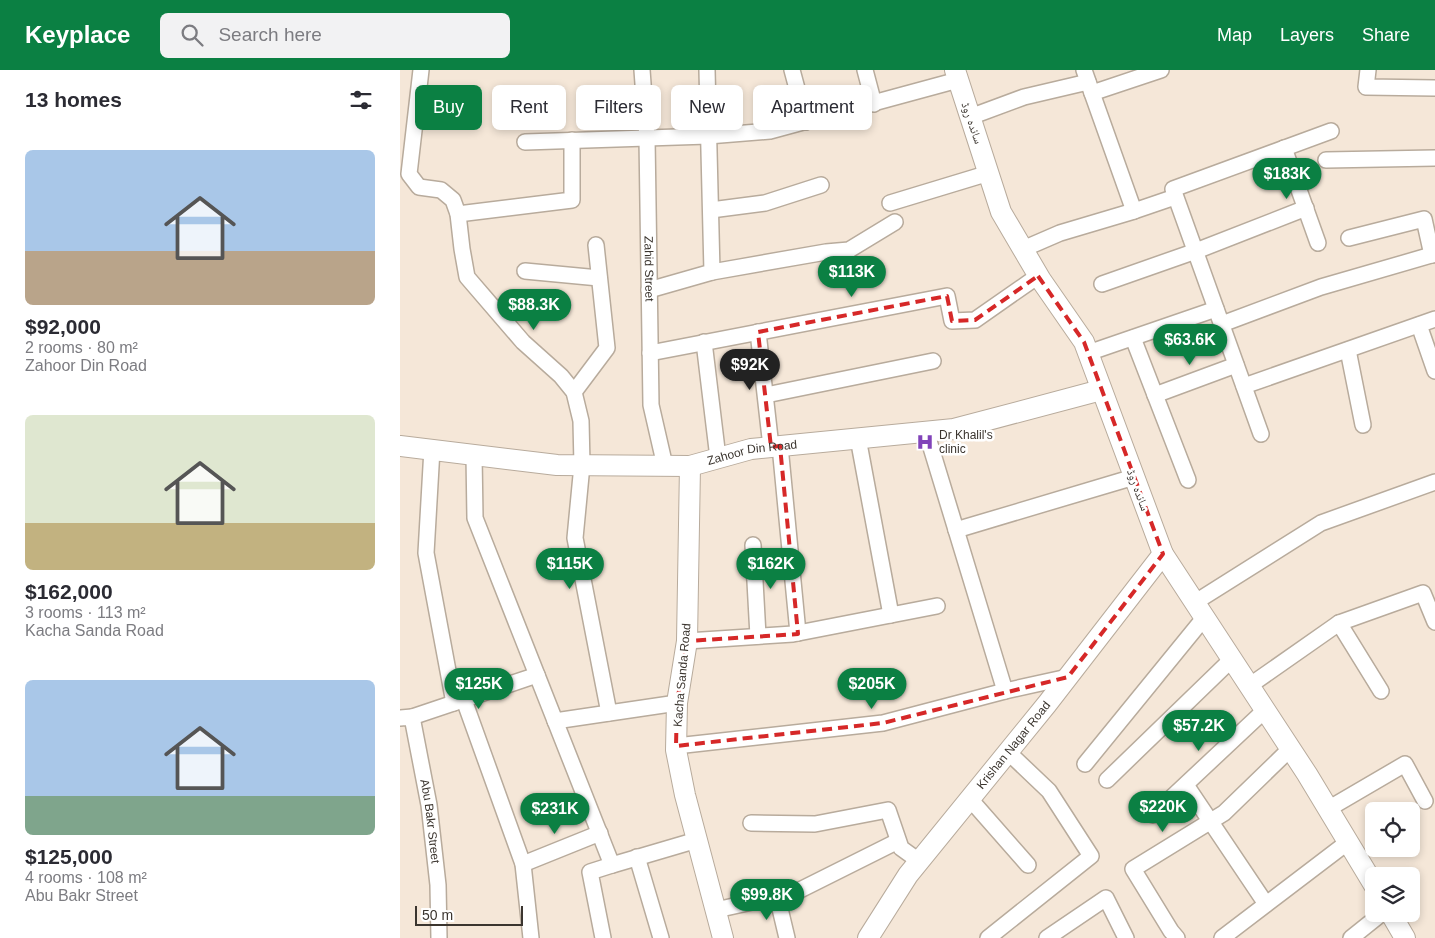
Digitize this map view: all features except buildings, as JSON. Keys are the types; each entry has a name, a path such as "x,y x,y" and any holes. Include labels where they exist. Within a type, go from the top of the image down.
{"main road":[{"name":"ساندہ روڈ","path":"956,75 1001,212 1038,276 1084,342 1163,554 1290,749 1365,870"},
{"name":"Zahoor Din Road","path":"400,446 557,465 690,466 751,449 954,429 1102,390"},
{"name":"Kacha Sanda Road","path":"690,466 687,641 677,704 676,746 685,795 723,938"},
{"name":"Krishan Nagar Road","path":"868,938 908,875 1068,678 1163,554"},
{"path":"1396,922 1405,938"}],"street":[{"path":"421,70 407,124 409,174 419,188 441,190 453,200 458,214 467,277 524,342 561,376 574,392 581,421 582,465 575,538 609,713"},
{"name":"Zahid Street","path":"642,70 647,138 651,405 665,466"},
{"path":"707,70 712,272"},
{"path":"792,70 796,85"},
{"path":"865,70 874,104 956,75"},
{"path":"970,117 1024,97 1088,82 1161,70"},
{"path":"1368,70 1366,87 1435,88"},
{"path":"1088,82 1134,210"},
{"path":"525,142 708,136 774,130"},
{"path":"1261,434 1173,189 1331,131"},
{"path":"458,214 572,200 572,140"},
{"path":"1284,148 1318,243"},
{"path":"1326,160 1435,158"},
{"path":"890,203 989,173"},
{"path":"710,210 765,204 821,185"},
{"path":"1023,249 1060,232 1176,197"},
{"path":"1102,284 1196,251 1306,208"},
{"path":"1222,324 1321,286 1434,255 1424,219 1349,238"},
{"path":"649,290 712,272 826,252 849,250 895,222"},
{"path":"574,392 607,348 596,245"},
{"path":"525,272 599,278"},
{"path":"650,352 946,296 952,321 976,320 1038,276"},
{"path":"1088,353 1216,309"},
{"path":"1244,386 1435,319"},
{"path":"1419,325 1435,371"},
{"path":"758,332 766,395 776,446 798,633"},
{"path":"1133,338 1188,480"},
{"path":"704,342 718,458"},
{"path":"1348,350 1363,425"},
{"path":"766,395 932,362"},
{"path":"1155,395 1236,365"},
{"path":"926,431 1005,691"},
{"path":"858,438 891,615"},
{"path":"432,449 426,553 459,702 522,864 532,938"},
{"path":"474,455 475,518 612,865"},
{"path":"956,530 1134,478"},
{"path":"1084,764 1199,610 1321,523 1435,482"},
{"path":"753,545 758,636"},
{"path":"1249,686 1339,623 1423,593 1435,622"},
{"path":"687,641 798,633 937,606"},
{"path":"1339,623 1381,691"},
{"path":"1107,780 1232,659"},
{"path":"406,718 537,675"},
{"path":"676,746 883,724 1005,691 1068,678"},
{"path":"555,721 677,704"},
{"path":"1153,815 1265,710"},
{"name":"Abu Bakr Street","path":"406,718 430,814 438,885 439,938"},
{"path":"1177,938 1133,869 1224,813 1290,749"},
{"path":"988,938 1091,856 1049,791 1008,752"},
{"path":"1328,809 1405,764 1425,801"},
{"path":"1186,785 1266,904"},
{"path":"970,799 1028,865"},
{"path":"751,823 815,824 888,810 901,848 919,861"},
{"path":"522,864 600,834"},
{"path":"603,938 590,872 697,840"},
{"path":"716,910 796,892 898,841"},
{"path":"1222,938 1348,842"},
{"path":"637,858 661,938"},
{"path":"777,896 787,938"},
{"path":"1047,938 1106,898 1126,938"},
{"path":"1351,938 1370,922"}],"highlighted area":[{"path":"1038,276 1084,342 1163,554 1068,677 883,723 676,746 677,703 687,641 798,634 780,446 771,447 758,332 947,296 952,321 975,320"}],"place":[{"name":"Dr Khalil's clinic","path":"925,442"}]}
